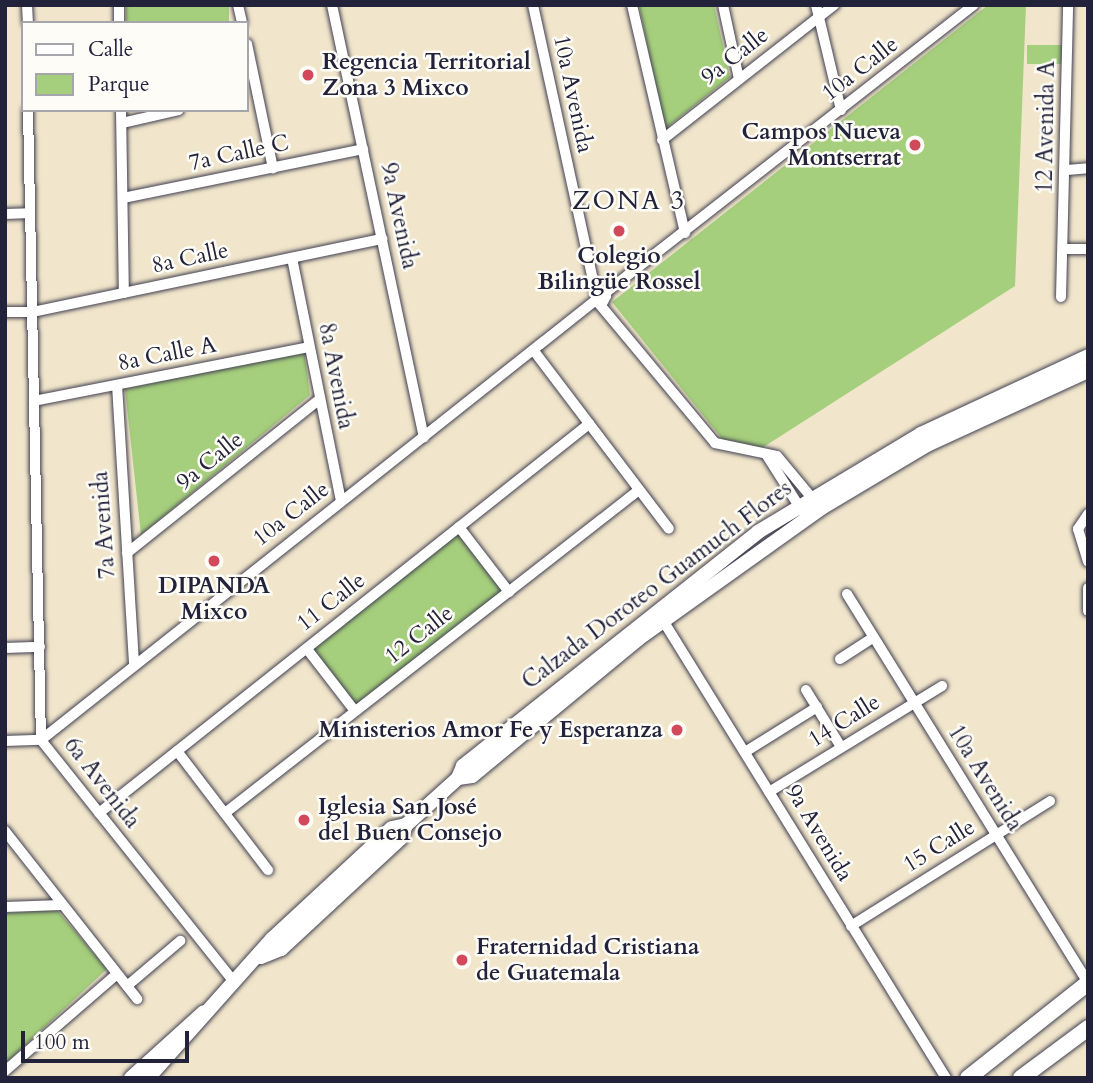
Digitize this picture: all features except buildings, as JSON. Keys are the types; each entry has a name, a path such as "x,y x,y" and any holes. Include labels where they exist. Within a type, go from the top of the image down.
{"highway":[{"path":"968,1078 1088,983"},
{"path":"1021,1078 1088,1028"}],"main road":[{"name":"Calzada Doroteo Guamuch Flores","path":"131,1078 261,957 283,947 401,838 406,825 458,778 463,766 799,505 1088,356"},
{"name":"Calzada Doroteo Guamuch Flores","path":"660,615 820,509 1028,387 1088,370"},
{"name":"Calzada Doroteo Guamuch Flores","path":"148,1078 208,1009"}],"street":[{"name":"9a Avenida","path":"332,5 424,437"},
{"name":"10a Avenida","path":"533,5 591,273 600,296 715,443 766,454 785,463 820,509"},
{"path":"632,5 685,233"},
{"path":"723,5 739,79"},
{"name":"9a Calle","path":"662,141 818,11 834,5"},
{"name":"10a Calle","path":"41,740 134,663 974,5"},
{"name":"12 Avenida A","path":"1062,297 1067,170 1068,5"},
{"path":"818,11 841,110"},
{"path":"248,54 252,94 273,167"},
{"name":"6a Avenida","path":"29,112 41,740 234,984"},
{"path":"121,112 124,293"},
{"path":"122,123 170,112"},
{"name":"7a Calle C","path":"123,198 363,149"},
{"path":"1067,170 1088,168"},
{"path":"5,214 30,213"},
{"name":"8a Calle","path":"5,312 32,312 382,239"},
{"path":"1065,249 1088,249"},
{"name":"8a Avenida","path":"292,258 341,501"},
{"name":"8a Calle A","path":"34,401 309,347"},
{"path":"534,351 669,529"},
{"name":"7a Avenida","path":"117,385 134,663"},
{"name":"9a Calle","path":"127,553 319,400"},
{"name":"11 Calle","path":"99,813 589,424"},
{"path":"766,454 807,518"},
{"name":"12 Calle","path":"225,813 639,490"},
{"path":"1088,514 1078,529 1088,561"},
{"path":"459,527 509,592"},
{"path":"1088,588 1088,611"},
{"name":"10a Avenida","path":"847,594 1088,983"},
{"name":"9a Avenida","path":"660,615 946,1078"},
{"path":"839,659 874,638"},
{"path":"5,648 40,647"},
{"path":"307,649 355,712"},
{"name":"14 Calle","path":"769,792 942,686"},
{"path":"806,690 841,747"},
{"path":"745,752 817,707"},
{"path":"5,741 41,740"},
{"path":"177,751 268,870"},
{"name":"15 Calle","path":"851,926 1050,801"},
{"path":"5,831 138,999"},
{"path":"5,907 61,905"},
{"path":"127,986 180,941"},
{"path":"5,1071 117,974"}],"green space":[{"path":"126,5 229,5 229,21 126,21"},
{"path":"639,5 714,5 730,77 665,129"},
{"name":"Campos Nueva Montserrat","path":"988,5 1026,5 1015,286 762,448 723,440 612,302"},
{"path":"1027,45 1062,45 1062,64 1027,64"},
{"path":"304,350 310,395 141,535 125,389"},
{"path":"459,532 505,591 356,707 310,648"},
{"path":"57,910 107,969 5,1064 5,913"}],"place":[{"name":"Regencia Territorial Zona 3 Mixco","path":"308,75"},
{"name":"Campos Nueva Montserrat","path":"915,145"},
{"name":"Colegio Bilingüe Rossel","path":"619,231"},
{"name":"DIPANDA Mixco","path":"214,561"},
{"name":"Ministerios Amor Fe y Esperanza","path":"677,730"},
{"name":"Iglesia San José del Buen Consejo","path":"304,820"},
{"name":"Fraternidad Cristiana de Guatemala","path":"462,960"}],"district":[{"name":"ZONA 3","path":"629,201"}]}
